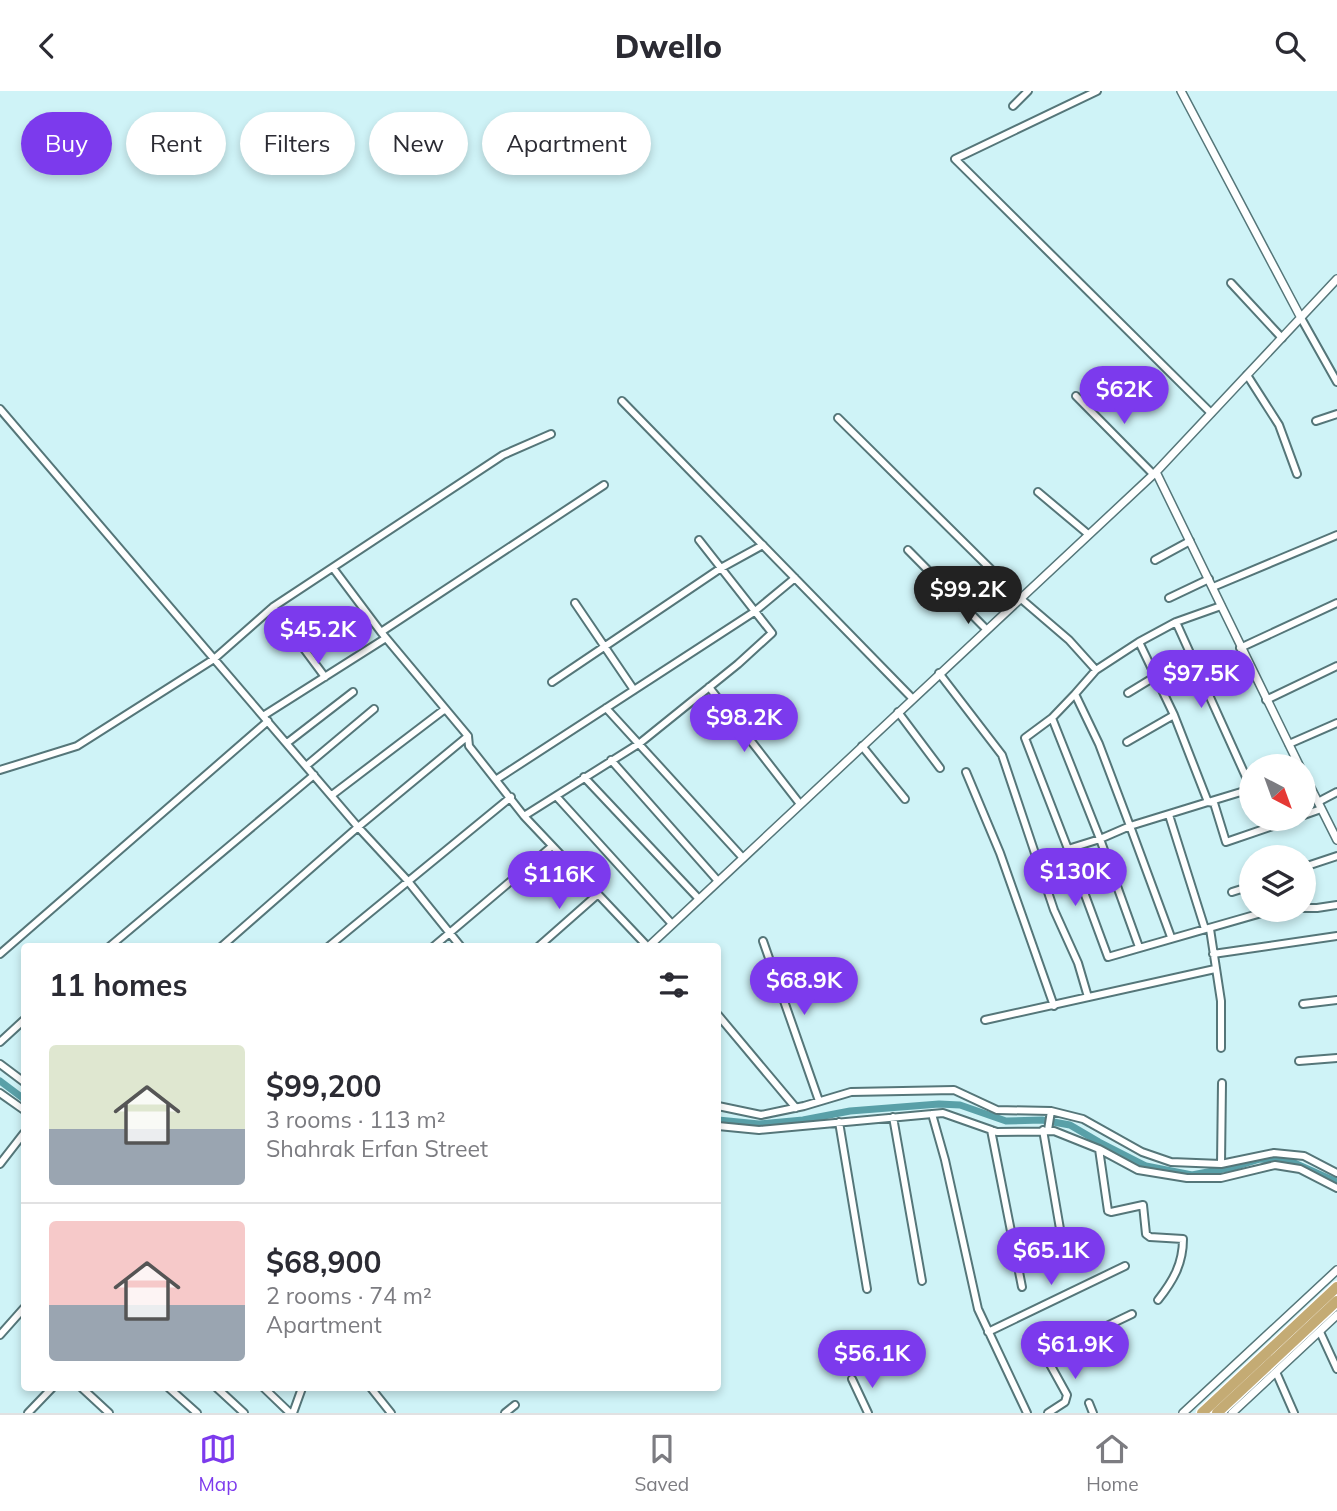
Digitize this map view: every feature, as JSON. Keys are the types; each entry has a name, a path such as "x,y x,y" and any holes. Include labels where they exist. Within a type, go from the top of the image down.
{"highway":[{"path":"1202,1413 1337,1287"},
{"path":"1217,1413 1337,1301"}],"street":[{"path":"1013,106 1028,91"},
{"path":"1097,91 955,159 1211,413"},
{"path":"1181,91 1337,382"},
{"path":"652,943 1154,473 1337,279"},
{"path":"1231,283 1282,338"},
{"path":"1247,375 1279,425 1297,474"},
{"path":"1076,396 1154,473 1191,541 1240,648 1294,754"},
{"path":"622,401 912,698"},
{"path":"0,409 358,827 407,880 458,943"},
{"path":"1316,421 1337,414"},
{"path":"838,418 1020,598 1069,640 1096,670"},
{"path":"0,770 77,746 214,659 274,607 503,455 551,434"},
{"path":"0,954 265,719 604,485"},
{"path":"1038,492 1088,534"},
{"path":"1213,587 1337,535"},
{"path":"524,816 640,743 772,633 699,540"},
{"path":"1155,560 1191,541"},
{"path":"552,682 721,568 763,545"},
{"path":"908,550 986,629"},
{"path":"333,568 384,635 468,736 469,746 524,816 644,943"},
{"path":"497,779 754,612 795,578"},
{"path":"1170,598 1209,579"},
{"path":"575,603 634,689"},
{"path":"1240,648 1337,603"},
{"path":"1221,606 1176,622 1096,670 1052,718 1025,739 1108,957 1239,920"},
{"path":"274,607 325,677"},
{"path":"1176,622 1239,761"},
{"path":"1139,642 1174,715 1208,802"},
{"path":"1266,700 1337,666"},
{"path":"939,673 1002,755 1054,910 1078,963 1088,997"},
{"path":"1128,692 1156,676"},
{"path":"709,687 800,804"},
{"path":"287,743 353,692"},
{"path":"1075,694 1098,744 1171,937"},
{"path":"606,708 743,858"},
{"path":"306,766 374,709"},
{"path":"332,795 445,709"},
{"path":"898,712 940,768"},
{"path":"1127,743 1174,715"},
{"path":"1052,718 1139,947"},
{"path":"1289,744 1337,723"},
{"path":"226,943 358,827 468,736"},
{"path":"862,746 905,799"},
{"path":"611,760 718,881"},
{"path":"966,772 1000,853 1054,1006"},
{"path":"114,943 314,775"},
{"path":"584,777 699,899"},
{"path":"1068,849 1130,826 1239,792"},
{"path":"1316,808 1337,792"},
{"path":"556,796 672,924"},
{"path":"333,943 511,797"},
{"path":"1316,798 1337,840"},
{"path":"1208,802 1214,803 1226,842 1258,831"},
{"path":"1170,815 1213,954 1222,1001 1221,1048"},
{"path":"438,943 551,847"},
{"path":"1316,863 1337,856"},
{"path":"1232,893 1239,890"},
{"path":"543,943 597,895"},
{"path":"1316,908 1337,905"},
{"path":"1213,954 1337,936"},
{"path":"763,941 819,1101"},
{"path":"985,1020 1215,969"},
{"path":"1303,1004 1337,1000"},
{"path":"721,1020 796,1108"},
{"path":"0,1042 21,1023"},
{"path":"1299,1061 1337,1058"},
{"path":"0,1065 21,1080"},
{"path":"1221,1164 1222,1083"},
{"path":"721,1107 761,1115 851,1092 954,1090 997,1110 1051,1111 1083,1119 1142,1152 1171,1162 1221,1164 1274,1153 1304,1156 1337,1173"},
{"path":"0,1093 21,1108"},
{"path":"1051,1111 1046,1130 1065,1258"},
{"path":"721,1126 760,1130 943,1113 997,1132 1046,1130 1099,1149 1138,1170 1187,1178 1221,1178 1275,1165 1300,1169 1337,1188"},
{"path":"932,1114 978,1309 1027,1413"},
{"path":"760,1130 761,1115"},
{"path":"893,1117 922,1281"},
{"path":"839,1122 867,1289"},
{"path":"991,1130 1022,1287"},
{"path":"0,1164 21,1137"},
{"path":"1099,1149 1108,1211 1143,1205 1146,1234 1150,1237 1183,1239 1183,1254 1178,1272 1158,1300"},
{"path":"988,1332 1125,1266"},
{"path":"1183,1413 1337,1270"},
{"path":"0,1335 21,1311"},
{"path":"1044,1356 1132,1314"},
{"path":"1232,1413 1242,1409 1276,1372 1337,1315"},
{"path":"1320,1332 1337,1369"},
{"path":"1035,1339 1067,1397 1065,1402 1048,1413"},
{"path":"1276,1372 1294,1413"},
{"path":"852,1379 868,1413"},
{"path":"28,1413 49,1391"},
{"path":"86,1391 109,1413"},
{"path":"172,1391 197,1413"},
{"path":"220,1391 244,1413"},
{"path":"267,1391 292,1413 301,1391"},
{"path":"373,1391 391,1413"},
{"path":"1089,1403 1093,1413"},
{"path":"505,1413 515,1405"}],"waterway":[{"path":"0,1081 21,1097"},
{"path":"721,1120 759,1124 803,1120 850,1111 939,1104 960,1105 1006,1121 1042,1120 1070,1125 1146,1166 1192,1175 1260,1159 1292,1162 1337,1182"}]}
